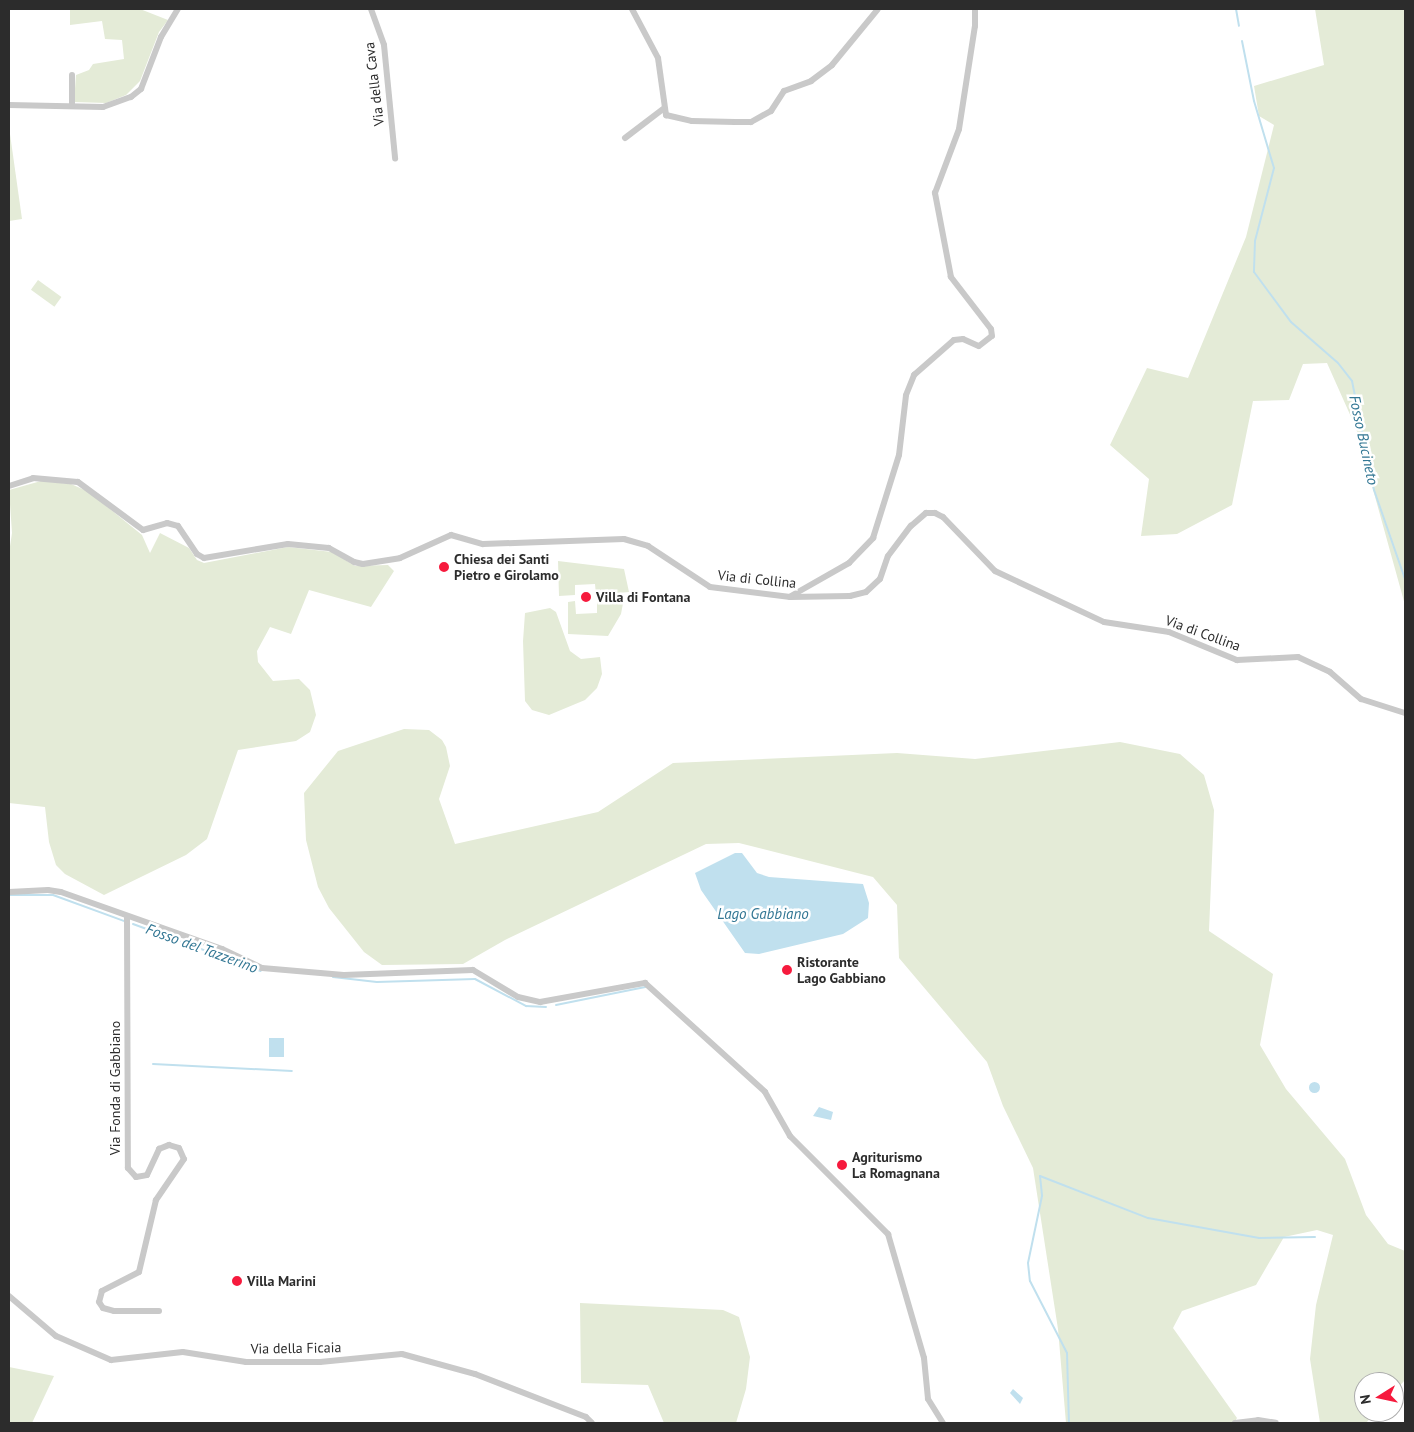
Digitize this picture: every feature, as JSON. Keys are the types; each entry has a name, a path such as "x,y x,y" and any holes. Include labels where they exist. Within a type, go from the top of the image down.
{"street":[{"path":"9,105 109,106 139,92 161,37 178,9"},
{"name":"Via della Cava","path":"371,9 384,46 395,158"},
{"path":"632,9 658,58 664,84 664,109 666,116 675,120 751,122 771,112 784,91 811,80 832,64 878,9"},
{"path":"790,597 849,563 873,538 898,455 906,395 914,375 954,340 963,339 979,346 992,336 991,329 951,277 935,193 959,129 975,26 975,9"},
{"path":"72,75 72,106"},
{"path":"625,138 664,109"},
{"name":"Via di Collina","path":"9,486 33,478 78,482 143,530 167,523 178,526 197,554 204,558 288,544 329,548 354,562 363,564 400,558 451,535 483,544 624,539 648,546 710,587 790,597 850,596 866,592 880,579 888,556 911,526 926,513 935,513 943,517 995,571 1104,622 1169,632 1237,660 1278,656 1298,657 1330,672 1361,699 1405,713"},
{"path":"9,892 48,890 61,892 127,918 214,946 262,968 344,975 474,970 518,997 540,1002 645,983 765,1092 790,1136 888,1234 924,1358 927,1395 942,1423"},
{"name":"Via Fonda di Gabbiano","path":"127,918 128,1164 133,1176 147,1175 159,1149 169,1145 179,1148 184,1159 156,1200 138,1272 102,1291 99,1302 103,1308 114,1311 159,1311"},
{"name":"Via della Ficaia","path":"9,1296 56,1336 103,1358 123,1360 183,1352 236,1362 320,1362 402,1354 475,1374 586,1417 592,1423"},
{"path":"1235,1423 1267,1420 1276,1423"}],"green space":[{"path":"70,9 140,9 168,20 159,32 140,81 126,95 106,103 74,102 76,75 89,70 93,64 124,59 122,40 105,39 102,21 70,25"},
{"path":"1315,9 1405,9 1405,605 1356,428 1327,363 1303,364 1289,400 1253,401 1232,505 1177,534 1141,536 1149,479 1110,445 1147,368 1188,378 1246,237 1274,125 1259,116 1254,86 1324,65"},
{"path":"9,127 22,219 9,221"},
{"path":"38,280 61,297 54,307 31,290"},
{"path":"41,481 71,484 89,492 142,535 150,553 160,533 189,548 197,560 204,563 288,547 332,552 355,566 388,565 394,571 371,607 309,590 291,634 270,627 257,651 258,662 273,681 299,679 310,690 316,715 310,732 296,741 238,750 207,839 186,855 104,895 65,874 56,865 49,842 45,807 9,803 9,553 12,533 9,490"},
{"path":"558,561 624,569 629,592 596,595 595,584 575,585 575,595 559,596"},
{"path":"624,598 621,614 608,636 568,634 568,602 575,601 576,614 597,613 597,599"},
{"path":"550,608 556,612 570,651 581,659 600,657 602,674 597,688 585,700 549,715 532,710 525,701 523,641 525,613"},
{"path":"404,729 429,730 442,740 446,747 450,766 439,799 455,844 598,812 673,763 897,753 975,759 1120,742 1180,754 1204,775 1214,810 1209,931 1273,974 1260,1045 1286,1089 1345,1159 1366,1215 1388,1244 1405,1251 1405,1380 1404,1372 1354,1372 1354,1422 1367,1422 1320,1423 1310,1359 1316,1305 1333,1235 1317,1230 1284,1237 1256,1285 1182,1311 1173,1328 1237,1418 1234,1423 1066,1423 1058,1329 1033,1168 1003,1106 987,1062 899,958 897,905 873,877 739,843 706,844 505,940 463,964 382,965 364,952 329,908 318,887 306,840 304,793 338,751"},
{"path":"580,1303 723,1310 739,1317 750,1357 746,1389 736,1423 664,1423 648,1385 581,1383"},
{"path":"9,1367 54,1376 32,1423 9,1423"}],"water":[{"name":"Lago Gabbiano","path":"735,853 742,853 757,873 769,877 863,884 869,903 868,918 843,934 759,954 745,953 701,890 695,873"},
{"path":"269,1038 284,1038 284,1057 269,1057"},
{"path":"1314,1081 1320,1087 1314,1093 1308,1087"},
{"path":"819,1107 833,1112 831,1120 813,1116"},
{"path":"1013,1389 1023,1398 1020,1404 1010,1393"}],"waterway":[{"name":"Fosso Bucineto","path":"1236,9 1239,26"},
{"name":"Fosso Bucineto","path":"1242,41 1254,101 1274,168 1255,241 1254,272 1291,322 1338,363 1352,381 1374,490 1405,579"},
{"name":"Fosso del Tazzerino","path":"9,895 53,895 124,921"},
{"name":"Fosso del Tazzerino","path":"133,924 261,971"},
{"path":"333,977 377,982 475,979 526,1006 546,1007"},
{"path":"556,1005 645,987"},
{"path":"153,1064 292,1071"},
{"path":"1040,1176 1148,1218 1259,1238 1315,1237"},
{"path":"1040,1176 1042,1196 1028,1263 1030,1281 1067,1353 1069,1423"}],"place":[{"name":"Chiesa dei Santi Pietro e Girolamo","path":"444,567"},
{"name":"Villa di Fontana","path":"586,597"},
{"name":"Ristorante Lago Gabbiano","path":"787,970"},
{"name":"Agriturismo La Romagnana","path":"842,1165"},
{"name":"Villa Marini","path":"237,1281"}]}
